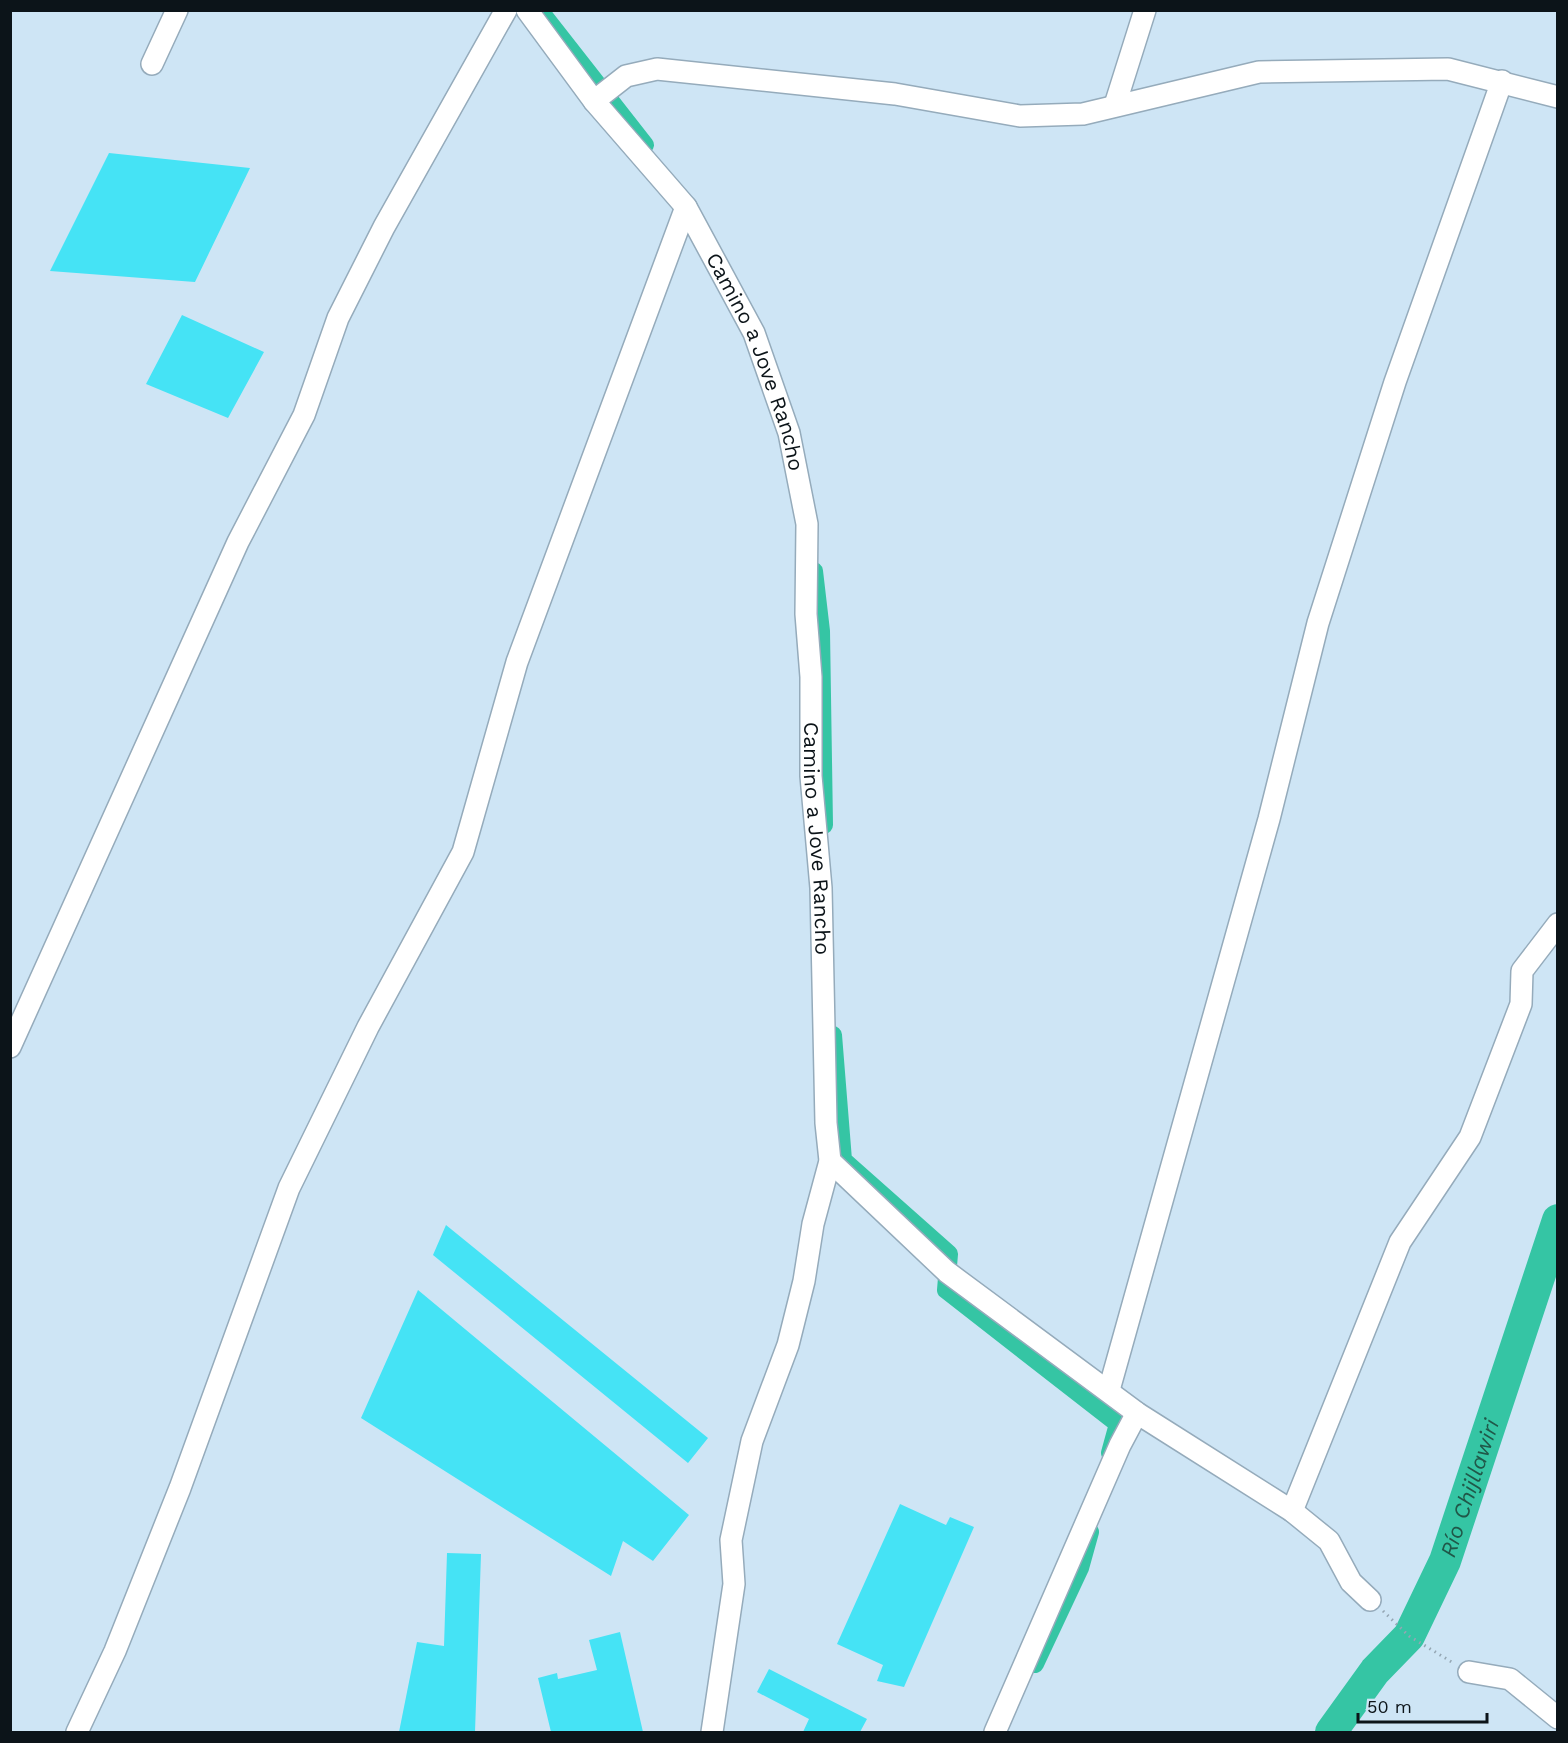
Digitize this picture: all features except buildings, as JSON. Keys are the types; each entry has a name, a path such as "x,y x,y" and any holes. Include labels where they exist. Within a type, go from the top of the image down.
{"street":[{"path":"152,64 177,10"},
{"path":"10,1047 238,542 303,415 338,318 384,227 506,10"},
{"name":"Camino a Jove Rancho","path":"527,10 594,101 687,207 754,333 789,433 807,524 806,614 811,677 811,776 820,888 826,1123 830,1161 813,1224 804,1281 788,1346 752,1441 731,1540 734,1584 712,1732"},
{"path":"1115,105 1145,10"},
{"path":"594,101 626,76 657,69 896,94 1020,116 1083,114 1259,72 1448,69 1502,81 1557,97"},
{"path":"1109,1390 1269,819 1318,623 1395,382 1502,81"},
{"path":"77,1732 115,1651 180,1488 289,1188 368,1027 463,852 517,662 687,207"},
{"path":"1292,1511 1400,1242 1470,1137 1521,1004 1522,971 1557,924"},
{"path":"830,1161 948,1272 1137,1413 1292,1511 1329,1541 1351,1582 1370,1600"},
{"path":"995,1732 1120,1445 1137,1413"},
{"path":"1469,1672 1510,1679 1557,1718"}],"path":[{"path":"1370,1600 1409,1636 1469,1672"}],"waterway":[{"path":"544,16 645,145"},
{"path":"814,571 821,631 824,825"},
{"path":"833,1035 843,1160 949,1254 946,1290 1118,1424 1110,1453"},
{"name":"Río Chijllawiri","path":"1331,1732 1375,1671 1409,1636 1445,1561 1558,1220"},
{"path":"1035,1664 1080,1568 1090,1532"},
{"path":"1318,1732 1332,1728"}]}
